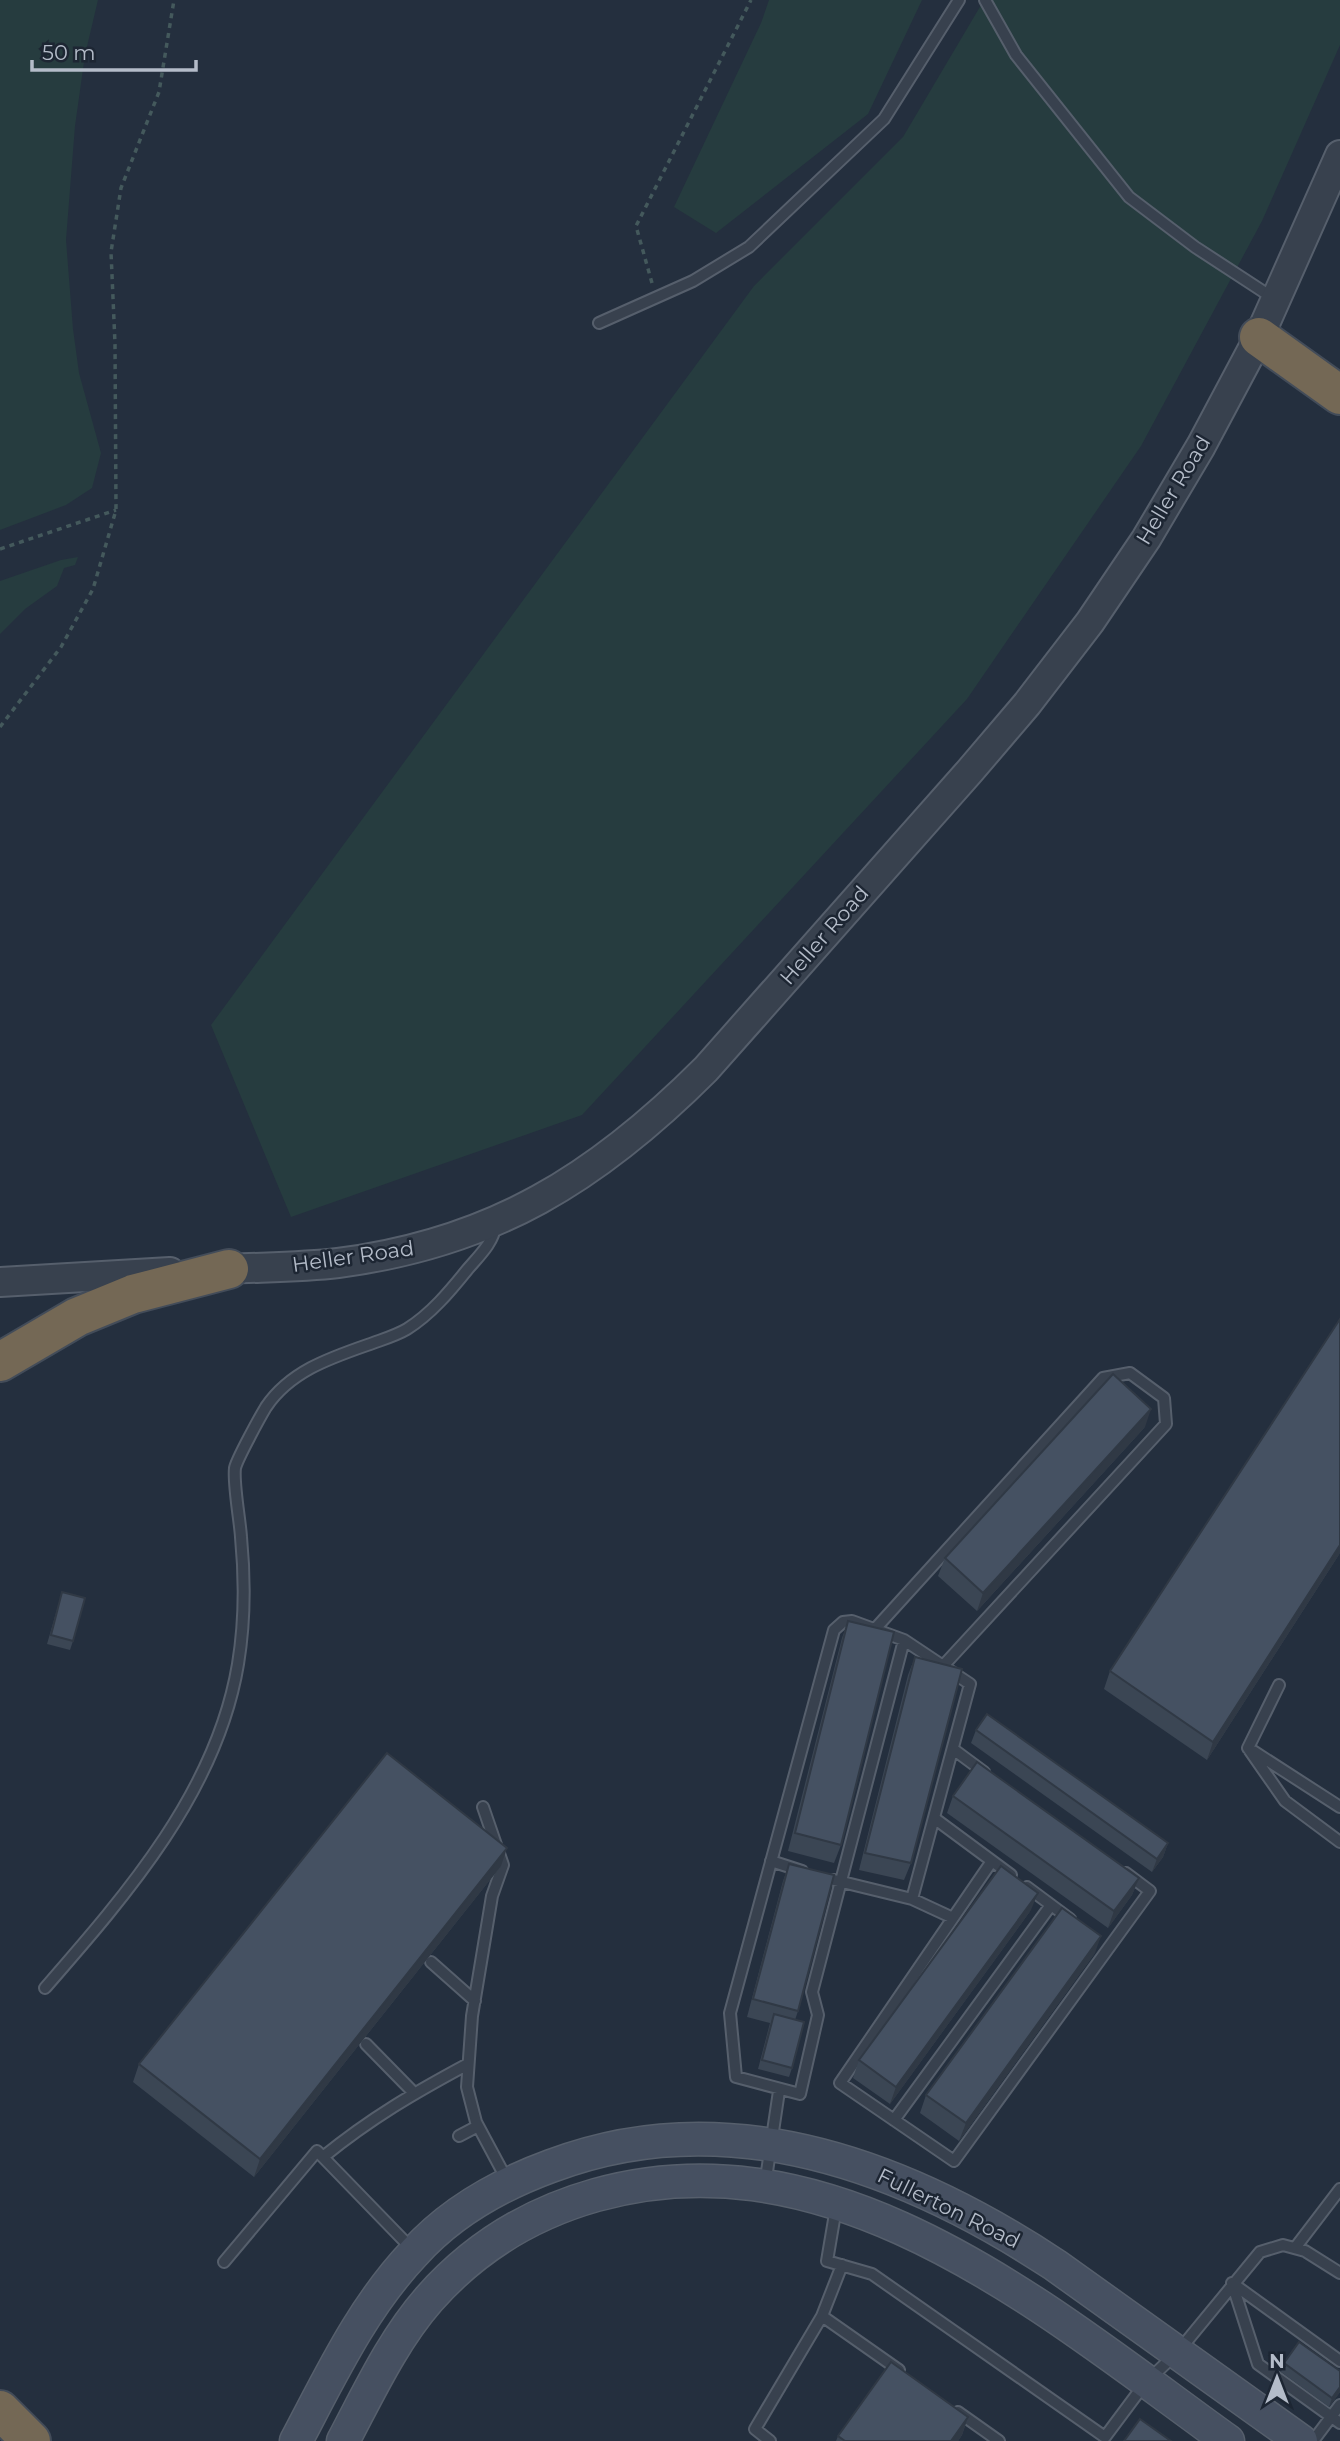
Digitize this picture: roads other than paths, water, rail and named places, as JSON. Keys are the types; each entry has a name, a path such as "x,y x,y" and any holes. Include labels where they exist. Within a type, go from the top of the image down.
{"highway":[{"path":"1259,337 1340,395"},
{"path":"0,1362 77,1317 133,1294 229,1269"},
{"path":"0,2410 31,2441"}],"main road":[{"name":"Fullerton Road","path":"296,2441 359,2324 375,2300 415,2252 461,2212 508,2182 569,2159 628,2144 686,2138 740,2139 851,2164 907,2185 965,2212 1026,2245 1301,2441"},
{"name":"Fullerton Road","path":"343,2441 392,2351 430,2298 470,2260 510,2231 559,2207 636,2185 704,2180 765,2185 836,2204 910,2232 989,2273 1046,2310 1228,2441"}],"street":[{"name":"Heller Road","path":"0,1282 337,1263 423,1247 496,1222 549,1195 610,1156 664,1111 706,1069 969,772 1027,704 1090,622 1146,539 1201,446 1259,337 1340,155"}],"lane":[{"path":"599,323 694,281 749,247 884,119 959,0"},
{"path":"985,0 1016,55 1129,197 1195,247 1275,300"},
{"path":"45,1988 143,1870 195,1787 222,1727 238,1665 243,1614 244,1569 235,1467 266,1408 281,1388 315,1365 407,1330 447,1295 485,1249 495,1231 496,1222"},
{"path":"875,1629 1103,1378 1130,1373 1164,1398 1166,1424 943,1666"},
{"path":"904,1640 812,1992 818,2015 800,2094 779,2091 736,2077 730,2013 834,1630 843,1622 852,1621 904,1640 970,1684 912,1899"},
{"path":"1248,1748 1279,1685"},
{"path":"1248,1748 1340,1807"},
{"path":"1248,1748 1285,1801 1340,1842"},
{"path":"953,1749 996,1780"},
{"path":"483,1807 503,1866 492,1896 475,2001 467,2087 478,2126 508,2182"},
{"path":"934,1818 1080,1926"},
{"path":"771,1861 840,1882 912,1899 953,1918"},
{"path":"992,1861 840,2083 954,2161 1104,1944 1150,1891 1117,1867"},
{"path":"894,2120 1051,1905"},
{"path":"431,1962 475,2001"},
{"path":"366,2044 414,2093"},
{"path":"323,2157 360,2127 414,2093 468,2064"},
{"path":"765,2185 779,2091"},
{"path":"460,2136 478,2126"},
{"path":"224,2263 317,2151 415,2252"},
{"path":"1295,2248 1340,2189"},
{"path":"836,2204 827,2261 872,2274 1105,2437 1146,2382 1177,2353 1260,2252 1283,2245 1295,2248 1305,2251 1340,2273"},
{"path":"770,2441 755,2429 822,2316 842,2265"},
{"path":"1232,2283 1340,2361"},
{"path":"1232,2283 1258,2364 1336,2420"},
{"path":"822,2316 911,2378"},
{"path":"944,2402 999,2441"},
{"path":"1313,2441 1336,2420 1340,2405"}]}
